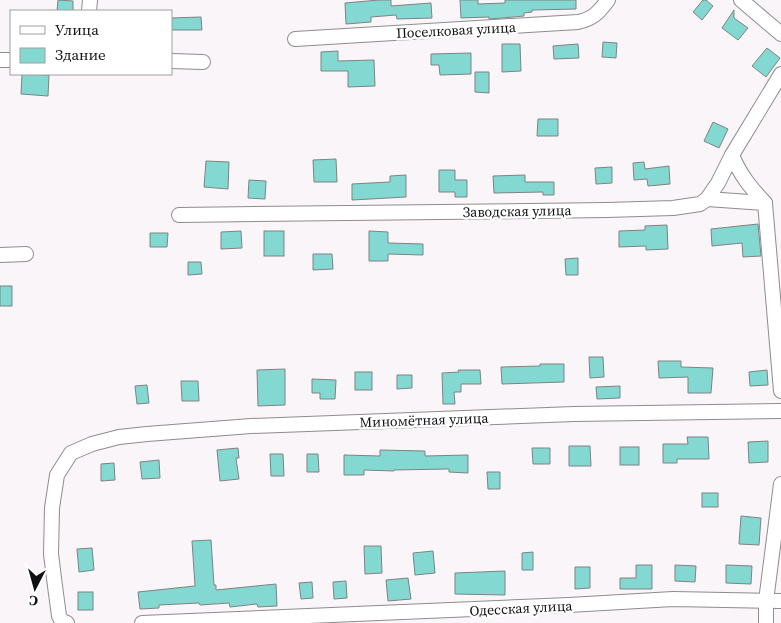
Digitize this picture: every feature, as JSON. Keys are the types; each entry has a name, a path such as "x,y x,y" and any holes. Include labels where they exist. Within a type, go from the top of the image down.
{"street":[{"name":"Поселковая улица","path":"295,39 578,22 589,19 598,13 608,0"},
{"path":"741,0 781,34"},
{"path":"172,61 203,62"},
{"path":"707,199 781,74"},
{"path":"732,155 739,172 765,203 776,266 781,392"},
{"path":"707,199 765,203"},
{"name":"Заводская улица","path":"179,215 673,208 700,204 707,199"},
{"path":"0,255 26,254"},
{"name":"Миномётная улица","path":"67,623 62,621 59,616 51,554 52,508 56,475 71,453 92,444 119,437 252,426 574,414 781,411"},
{"path":"766,623 766,601 781,484"},
{"name":"Одесская улица","path":"142,623 569,606 673,599 781,601"}],"building":[{"path":"58,0 73,1 73,10 57,10"},
{"path":"391,0 391,6 431,3 432,18 397,19 396,15 371,17 371,22 346,24 345,3"},
{"path":"460,0 478,0 478,4 505,3 505,0 576,0 576,9 532,10 532,12 524,13 524,16 502,18 461,18"},
{"path":"703,0 706,0 713,6 702,20 693,12"},
{"path":"734,10 734,18 748,28 738,40 722,28"},
{"path":"201,17 202,30 172,30 172,18"},
{"path":"603,42 617,43 616,58 602,57"},
{"path":"502,44 520,44 521,71 502,72"},
{"path":"578,44 579,58 554,59 553,46"},
{"path":"767,48 780,58 766,77 752,66"},
{"path":"338,51 338,61 374,60 375,86 348,87 348,71 321,71 321,52"},
{"path":"471,53 471,74 440,75 439,65 431,65 431,54"},
{"path":"475,72 489,72 489,93 475,92"},
{"path":"22,75 49,75 48,96 21,94"},
{"path":"538,119 558,119 558,136 537,136"},
{"path":"713,122 728,129 719,148 704,141"},
{"path":"336,159 337,182 314,182 313,160"},
{"path":"206,161 229,162 228,189 204,187"},
{"path":"644,162 645,169 669,166 670,184 648,186 647,179 634,180 633,163"},
{"path":"612,167 612,183 596,184 595,168"},
{"path":"439,170 455,170 455,180 467,180 467,197 455,197 455,192 439,192"},
{"path":"406,175 406,197 352,200 352,184 390,182 390,176"},
{"path":"525,175 525,182 554,182 554,195 543,195 543,192 494,193 493,176"},
{"path":"249,180 266,181 265,199 248,198"},
{"path":"758,224 761,256 743,257 742,243 712,246 711,229"},
{"path":"667,225 668,249 646,250 646,246 619,247 619,231 645,230 645,226"},
{"path":"241,231 242,248 221,249 221,232"},
{"path":"264,231 284,231 284,256 264,256"},
{"path":"369,231 388,232 388,243 423,244 423,255 388,254 388,261 369,261"},
{"path":"150,233 168,233 167,247 150,247"},
{"path":"313,254 332,254 333,269 313,270"},
{"path":"578,258 578,275 566,275 565,259"},
{"path":"188,262 201,262 202,274 188,275"},
{"path":"0,286 12,286 12,306 0,306"},
{"path":"589,357 603,357 604,377 590,378"},
{"path":"658,361 681,361 681,367 713,368 711,393 688,393 688,377 659,378"},
{"path":"540,364 564,364 564,382 502,384 501,367 540,366"},
{"path":"285,369 285,405 258,406 257,370"},
{"path":"458,370 480,370 481,384 461,384 461,392 454,392 455,404 443,404 442,373 459,372"},
{"path":"767,370 768,385 750,386 749,372"},
{"path":"355,372 372,372 372,390 355,390"},
{"path":"397,375 412,375 412,388 397,389"},
{"path":"312,379 336,380 335,399 320,399 320,393 312,393"},
{"path":"181,381 198,381 199,401 182,401"},
{"path":"147,385 149,403 137,404 135,386"},
{"path":"620,386 620,398 597,399 596,387"},
{"path":"687,437 708,437 709,459 677,459 677,463 663,463 663,444 688,444"},
{"path":"768,441 768,462 749,463 748,442"},
{"path":"569,446 590,446 591,466 569,466"},
{"path":"620,447 639,447 639,465 620,465"},
{"path":"238,448 239,458 236,458 239,479 220,481 217,450"},
{"path":"532,448 550,448 550,464 533,464"},
{"path":"380,450 425,451 425,456 468,455 468,473 449,472 449,469 364,470 364,475 344,475 344,455 380,456"},
{"path":"270,454 283,454 284,476 271,476"},
{"path":"307,454 318,454 319,472 307,472"},
{"path":"159,460 160,478 142,479 140,462"},
{"path":"114,463 115,480 101,481 101,464"},
{"path":"487,472 500,472 500,489 488,489"},
{"path":"702,493 718,493 718,507 702,507"},
{"path":"741,516 761,518 759,545 739,544"},
{"path":"211,540 216,590 276,584 277,606 258,607 257,604 230,607 229,603 200,605 199,603 159,605 159,608 140,609 138,592 195,586 192,541"},
{"path":"364,546 381,546 382,573 365,574"},
{"path":"92,548 94,570 79,572 77,549"},
{"path":"433,551 435,573 415,575 413,553"},
{"path":"533,552 533,570 522,570 522,553"},
{"path":"636,565 652,565 652,589 620,589 620,578 636,578"},
{"path":"675,565 696,566 695,582 675,581"},
{"path":"726,565 752,566 751,584 726,583"},
{"path":"575,567 590,567 590,588 575,589"},
{"path":"505,571 505,595 455,594 455,573"},
{"path":"408,578 411,599 388,601 386,580"},
{"path":"346,581 347,598 334,599 333,582"},
{"path":"312,582 313,598 301,599 299,583"},
{"path":"78,592 93,592 93,610 78,610"}]}
